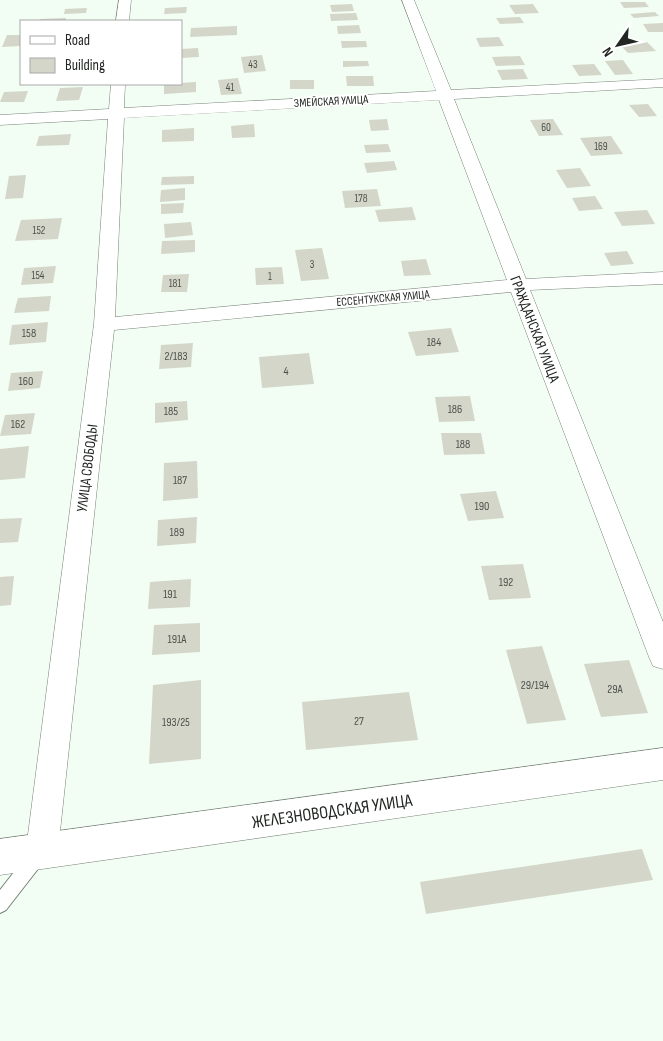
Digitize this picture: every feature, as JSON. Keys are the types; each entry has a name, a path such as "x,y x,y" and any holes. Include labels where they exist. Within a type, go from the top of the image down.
{"main road":[{"name":"ЖЕЛЕЗНОВОДСКАЯ УЛИЦА","path":"0,856 230,826 663,764"}],"street":[{"path":"123,20 125,0"},
{"name":"ГРАЖДАНСКАЯ УЛИЦА","path":"408,0 663,657"},
{"name":"ЗМЕЙСКАЯ УЛИЦА","path":"0,120 663,83"},
{"name":"УЛИЦА СВОБОДЫ","path":"42,850 104,324 118,85"},
{"name":"ЕССЕНТУКСКАЯ УЛИЦА","path":"104,324 519,285 663,278"}],"lane":[{"path":"0,904 42,850"}],"building":[{"path":"620,2 645,2 649,7 624,8"},
{"path":"352,4 354,11 332,12 330,5"},
{"path":"533,4 539,13 515,14 509,5"},
{"path":"187,7 186,13 164,14 165,8"},
{"path":"87,8 86,13 64,14 65,9"},
{"path":"655,12 659,16 634,18 630,14"},
{"path":"356,13 358,20 331,21 330,14"},
{"path":"520,17 524,23 500,24 496,18"},
{"path":"66,18 66,20 40,20"},
{"path":"663,23 663,32 648,32 643,24"},
{"path":"359,25 361,33 338,34 337,26"},
{"path":"237,26 237,35 190,37 191,28"},
{"path":"7,35 20,35 20,46 2,47"},
{"path":"499,37 504,46 480,47 476,38"},
{"path":"341,41 366,41 367,47 342,48"},
{"path":"647,42 656,51 628,53 620,45"},
{"path":"198,48 199,57 182,58 182,49"},
{"path":"262,55 266,71 244,73 241,57"},
{"path":"520,56 525,65 496,66 492,57"},
{"path":"623,60 633,74 615,75 605,61"},
{"path":"343,61 368,61 369,66 343,67"},
{"path":"594,64 602,75 579,76 572,65"},
{"path":"523,69 528,79 502,80 497,70"},
{"path":"346,76 373,76 374,86 347,86"},
{"path":"238,78 242,94 221,95 218,80"},
{"path":"290,80 314,80 314,89 290,89"},
{"path":"196,82 196,92 164,94 164,85 182,85 182,83"},
{"path":"83,87 79,100 56,101 60,88"},
{"path":"28,91 24,102 0,102 4,92"},
{"path":"648,104 657,116 639,117 629,105"},
{"path":"387,119 389,130 371,131 369,120"},
{"path":"553,119 563,135 539,136 530,120"},
{"path":"254,124 255,137 232,138 231,126"},
{"path":"194,128 194,141 162,142 162,130"},
{"path":"71,134 69,145 36,146 39,136"},
{"path":"611,136 623,154 591,156 580,138"},
{"path":"388,144 391,152 366,153 364,145"},
{"path":"394,161 397,170 367,173 364,163"},
{"path":"580,168 591,186 567,188 556,170"},
{"path":"26,175 23,198 5,199 9,176"},
{"path":"194,176 194,184 161,185 162,177"},
{"path":"185,188 185,200 160,202 161,190"},
{"path":"377,189 381,206 345,208 342,191"},
{"path":"595,196 603,209 579,211 572,198"},
{"path":"184,203 183,213 161,214 161,204"},
{"path":"412,207 416,220 379,222 375,210"},
{"path":"647,210 655,224 622,226 614,212"},
{"path":"62,218 58,239 15,241 21,220"},
{"path":"191,222 193,235 165,238 164,224"},
{"path":"195,240 195,252 161,254 162,241"},
{"path":"322,248 329,279 301,281 295,250"},
{"path":"627,251 634,264 611,266 604,253"},
{"path":"426,259 431,275 404,276 401,261"},
{"path":"56,266 53,283 21,285 24,268"},
{"path":"282,267 284,284 256,285 255,268"},
{"path":"189,274 187,292 161,292 163,275"},
{"path":"51,296 49,311 14,313 18,298"},
{"path":"48,322 46,342 9,345 12,325"},
{"path":"451,328 459,352 416,356 408,332"},
{"path":"193,343 191,367 159,369 161,345"},
{"path":"309,353 314,384 262,388 259,357"},
{"path":"43,371 40,388 8,391 11,373"},
{"path":"470,396 475,421 439,422 435,397"},
{"path":"187,401 188,420 155,423 155,403"},
{"path":"35,413 31,434 0,436 5,415"},
{"path":"441,433 481,433 485,454 444,455"},
{"path":"29,446 25,478 0,480 0,449"},
{"path":"197,461 198,498 163,501 164,463"},
{"path":"496,491 504,518 468,521 460,494"},
{"path":"197,517 196,543 157,546 158,520"},
{"path":"22,518 18,542 0,543 0,519"},
{"path":"523,564 531,598 489,600 481,566"},
{"path":"14,576 11,605 0,606 0,577"},
{"path":"191,579 190,607 148,609 150,582"},
{"path":"200,623 200,652 152,655 154,625"},
{"path":"542,646 566,720 527,724 506,650"},
{"path":"629,660 648,713 601,717 584,664"},
{"path":"201,680 201,759 149,764 153,685"},
{"path":"409,692 418,740 306,750 302,702"},
{"path":"642,849 653,880 426,914 420,882"}]}
